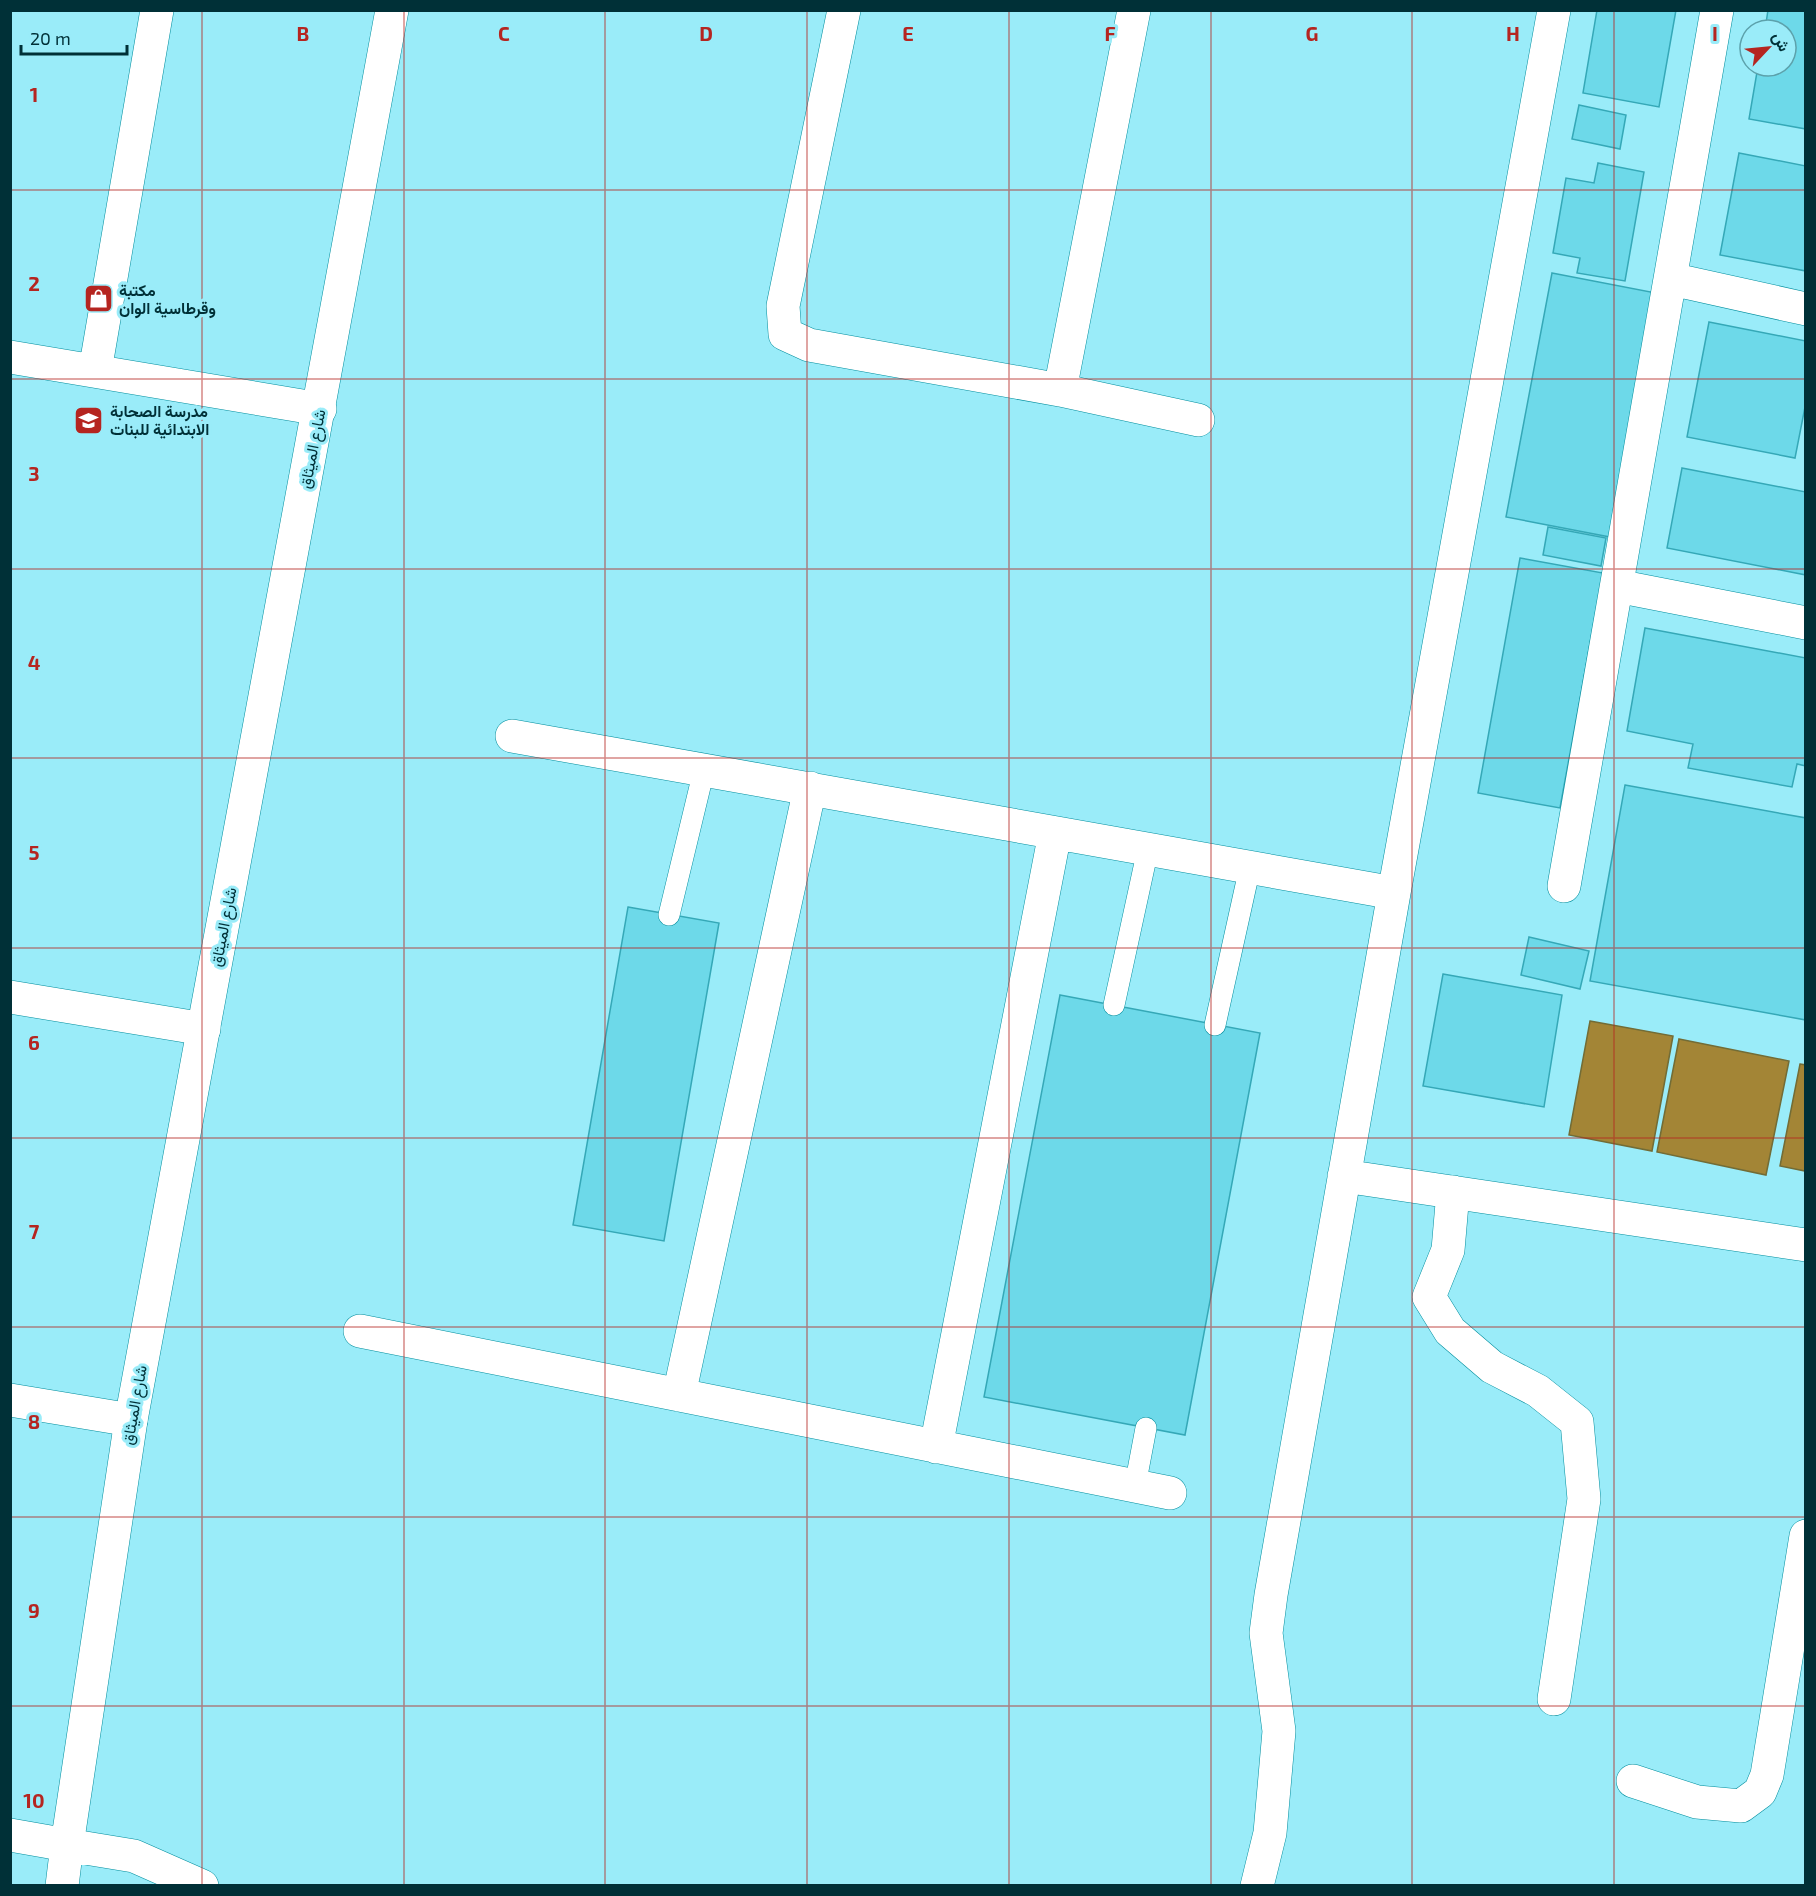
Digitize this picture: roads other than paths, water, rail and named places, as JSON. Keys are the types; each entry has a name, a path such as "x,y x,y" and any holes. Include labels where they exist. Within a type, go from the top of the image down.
{"street":[{"path":"95,371 157,10"},
{"name":"شارع الميثاق","path":"62,1886 131,1420 320,409 392,10"},
{"path":"844,10 783,306 786,334 809,345 1060,390 1198,420"},
{"path":"1060,390 1134,10"},
{"path":"1257,1886 1270,1833 1279,1731 1266,1633 1270,1596 1394,893 1554,10"},
{"path":"1564,885 1717,10"},
{"path":"1671,279 1806,309"},
{"path":"10,357 320,409"},
{"path":"1617,586 1806,623"},
{"path":"512,736 1394,893"},
{"path":"679,1395 810,789"},
{"path":"936,1447 1055,833"},
{"path":"10,997 204,1029"},
{"path":"1344,1176 1806,1245"},
{"path":"1453,1192 1448,1250 1429,1297 1450,1331 1492,1367 1538,1391 1577,1422 1584,1499 1554,1699"},
{"path":"360,1332 1170,1493"},
{"path":"10,1400 131,1420"},
{"path":"1633,1781 1697,1802 1741,1806 1760,1792 1767,1775 1806,1536"},
{"path":"10,1835 134,1856 202,1886"}],"lane":[{"path":"669,915 704,770"},
{"path":"1114,1005 1148,849"},
{"path":"1215,1025 1250,867"},
{"path":"1135,1486 1146,1428"}],"place":[{"name":"مكتبة وقرطاسية الوان","path":"98,299"},
{"name":"مدرسة الصحابة الابتدائية للبنات","path":"89,420"}]}
